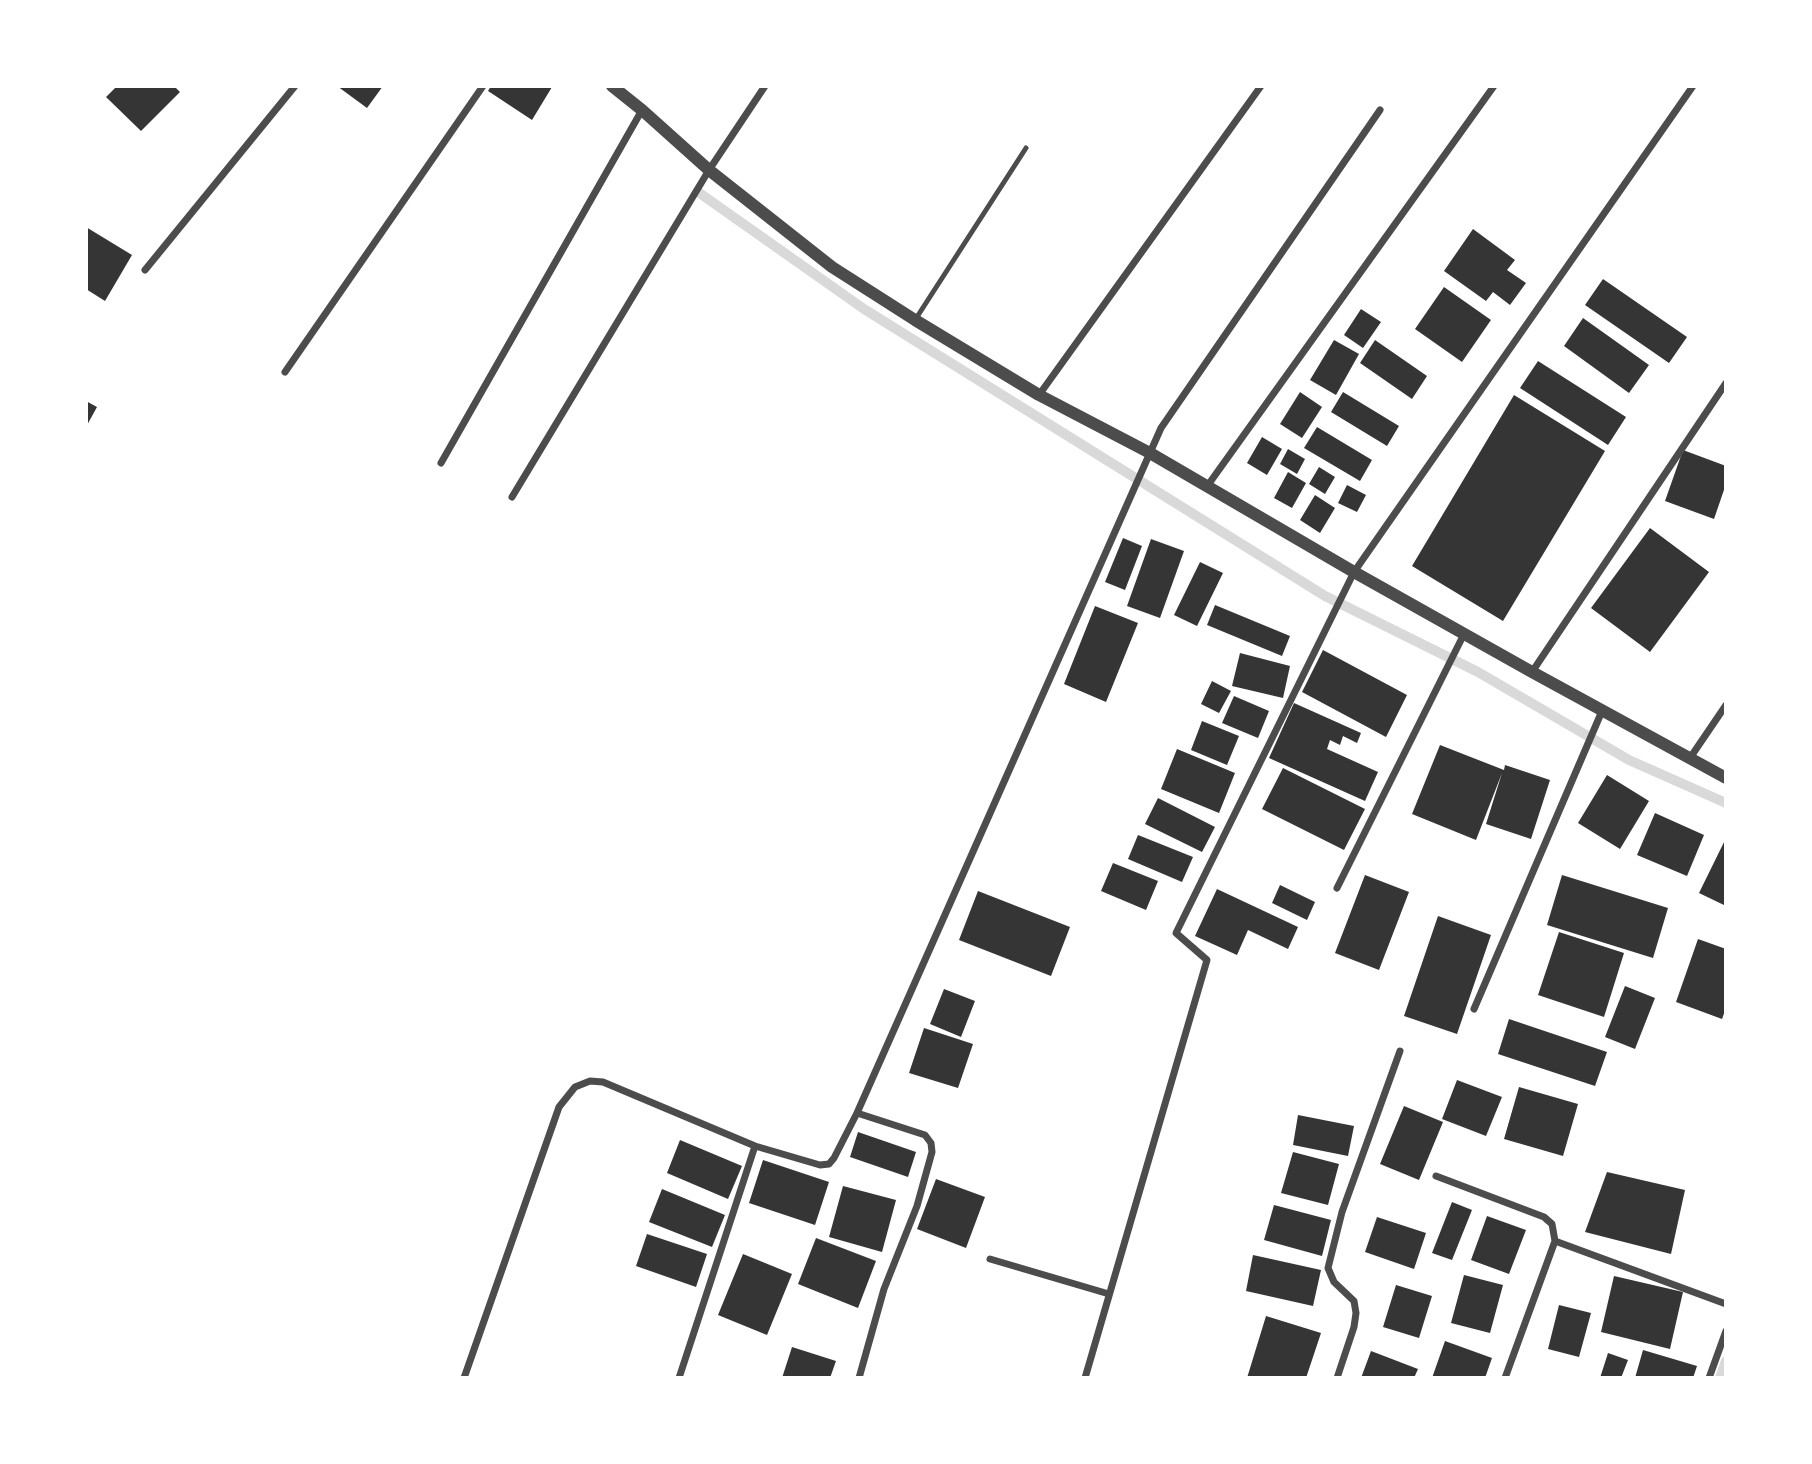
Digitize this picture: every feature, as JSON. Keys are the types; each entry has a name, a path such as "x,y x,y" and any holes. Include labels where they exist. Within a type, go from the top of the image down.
{"street":[{"path":"145,270 295,86"},
{"path":"285,372 483,86"},
{"path":"612,86 709,170 832,267 915,320 1039,395 1208,485 1354,572 1726,778"},
{"path":"512,497 709,170 765,86"},
{"path":"1039,395 1261,86"},
{"path":"1208,485 1494,86"},
{"path":"1084,1378 1207,960 1177,933 1354,572 1693,86"},
{"path":"441,463 642,110"},
{"path":"464,1378 559,1107 575,1087 590,1081 603,1082 755,1146 820,1165 829,1164 834,1158 857,1113 1161,428 1380,110"},
{"path":"1532,672 1726,383"},
{"path":"1337,888 1464,634"},
{"path":"1690,758 1726,705"},
{"path":"1474,1009 1602,711"},
{"path":"1337,1378 1356,1313 1354,1301 1335,1282 1328,1268 1342,1212 1399,1051"},
{"path":"857,1113 925,1135 931,1143 932,1152 917,1206 884,1289 859,1378"},
{"path":"679,1378 755,1146"},
{"path":"1436,1176 1544,1217 1552,1224 1555,1241 1505,1378"},
{"path":"1555,1241 1726,1304"},
{"path":"990,1259 1109,1294"},
{"path":"1709,1378 1726,1331"}],"lane":[{"path":"915,320 1026,148"}],"building":[{"path":"117,86 174,86 180,92 141,131 106,97"},
{"path":"337,86 383,86 367,108"},
{"path":"491,86 552,87 532,120 488,91"},
{"path":"86,227 132,255 105,301 86,289"},
{"path":"1473,229 1515,260 1507,270 1526,283 1510,305 1493,292 1486,301 1444,271"},
{"path":"1603,279 1687,337 1669,363 1585,305"},
{"path":"1444,287 1491,320 1462,362 1415,329"},
{"path":"1361,309 1381,322 1363,348 1344,335"},
{"path":"1583,318 1649,365 1629,393 1564,346"},
{"path":"1334,340 1359,354 1336,395 1310,380"},
{"path":"1375,340 1427,376 1412,399 1360,363"},
{"path":"1538,361 1626,417 1608,445 1520,388"},
{"path":"1300,392 1322,407 1302,438 1280,424"},
{"path":"1343,392 1399,426 1387,446 1331,412"},
{"path":"1514,395 1605,451 1503,621 1412,566"},
{"path":"86,401 97,407 86,427"},
{"path":"1317,427 1372,460 1360,481 1304,448"},
{"path":"1262,437 1282,449 1267,475 1247,463"},
{"path":"1288,449 1305,459 1297,474 1280,464"},
{"path":"1683,450 1726,466 1726,484 1714,519 1665,501"},
{"path":"1319,467 1335,477 1325,494 1309,484"},
{"path":"1288,472 1306,483 1292,508 1274,498"},
{"path":"1347,485 1366,495 1357,512 1338,503"},
{"path":"1315,495 1335,508 1320,533 1300,520"},
{"path":"1650,528 1709,572 1650,652 1591,608"},
{"path":"1123,538 1142,546 1125,590 1105,582"},
{"path":"1151,539 1184,551 1160,618 1127,606"},
{"path":"1200,562 1223,573 1197,626 1174,615"},
{"path":"1215,605 1290,636 1282,656 1207,625"},
{"path":"1095,606 1138,623 1106,702 1064,684"},
{"path":"1323,650 1407,695 1386,737 1302,692"},
{"path":"1240,653 1290,666 1283,698 1232,686"},
{"path":"1212,681 1231,691 1219,713 1201,704"},
{"path":"1234,696 1269,711 1258,738 1222,723"},
{"path":"1294,703 1361,733 1357,743 1343,736 1340,745 1330,740 1327,749 1378,772 1365,801 1269,758"},
{"path":"1202,721 1239,736 1227,765 1191,750"},
{"path":"1440,745 1504,770 1505,765 1550,780 1531,839 1486,824 1502,773 1476,840 1412,814"},
{"path":"1177,749 1235,773 1219,813 1161,789"},
{"path":"1283,768 1365,809 1344,850 1262,809"},
{"path":"1607,775 1649,801 1620,849 1578,823"},
{"path":"1158,798 1215,827 1202,852 1145,824"},
{"path":"1655,813 1704,835 1687,876 1637,855"},
{"path":"1138,835 1193,857 1182,882 1128,859"},
{"path":"1726,838 1726,906 1699,893"},
{"path":"1113,863 1158,881 1146,910 1101,891"},
{"path":"1365,875 1409,892 1379,970 1335,953"},
{"path":"1562,875 1668,908 1653,958 1547,925"},
{"path":"1280,885 1315,902 1307,920 1272,903"},
{"path":"1217,889 1298,927 1288,949 1248,930 1237,955 1195,936"},
{"path":"978,891 1070,927 1051,976 959,940"},
{"path":"1438,916 1491,935 1457,1034 1404,1016"},
{"path":"1559,932 1624,953 1604,1017 1538,995"},
{"path":"1698,939 1726,949 1726,1008 1722,1019 1676,1002"},
{"path":"1625,986 1655,998 1635,1049 1605,1037"},
{"path":"944,989 975,1001 961,1037 930,1024"},
{"path":"1509,1019 1607,1052 1595,1086 1498,1054"},
{"path":"924,1028 973,1044 958,1088 909,1073"},
{"path":"1457,1080 1502,1097 1486,1136 1442,1119"},
{"path":"1519,1087 1578,1104 1563,1156 1504,1139"},
{"path":"1404,1106 1443,1122 1419,1180 1380,1164"},
{"path":"1298,1115 1354,1126 1348,1156 1293,1145"},
{"path":"858,1132 916,1152 908,1177 850,1157"},
{"path":"680,1140 742,1166 728,1199 667,1173"},
{"path":"1293,1152 1339,1164 1328,1205 1281,1193"},
{"path":"763,1160 829,1182 815,1225 749,1203"},
{"path":"1607,1172 1685,1190 1671,1254 1585,1232"},
{"path":"936,1179 985,1197 966,1248 917,1229"},
{"path":"843,1186 896,1200 882,1252 829,1237"},
{"path":"662,1189 725,1215 712,1247 649,1222"},
{"path":"1452,1202 1472,1210 1452,1260 1432,1253"},
{"path":"1274,1205 1331,1220 1322,1256 1264,1240"},
{"path":"1487,1216 1526,1230 1509,1274 1471,1260"},
{"path":"1377,1217 1426,1233 1414,1269 1365,1252"},
{"path":"647,1234 707,1254 696,1287 636,1266"},
{"path":"816,1238 876,1261 858,1308 798,1284"},
{"path":"743,1254 792,1274 767,1335 718,1315"},
{"path":"1253,1255 1321,1270 1313,1306 1246,1291"},
{"path":"1464,1275 1503,1285 1490,1333 1451,1323"},
{"path":"1614,1276 1683,1292 1670,1349 1601,1332"},
{"path":"1396,1285 1432,1296 1419,1338 1383,1327"},
{"path":"1559,1305 1591,1313 1579,1357 1548,1349"},
{"path":"1266,1316 1321,1333 1306,1378 1247,1378"},
{"path":"1445,1341 1492,1358 1485,1378 1432,1378"},
{"path":"792,1347 836,1361 830,1378 782,1378"},
{"path":"1643,1350 1697,1366 1693,1378 1635,1378"},
{"path":"1371,1351 1418,1369 1414,1378 1361,1378"},
{"path":"1608,1353 1628,1360 1621,1378 1600,1378"}],"waterway":[{"path":"698,192 864,309 1325,596 1478,672 1629,760 1726,803"},
{"path":"1720,1378 1726,1361"}]}
